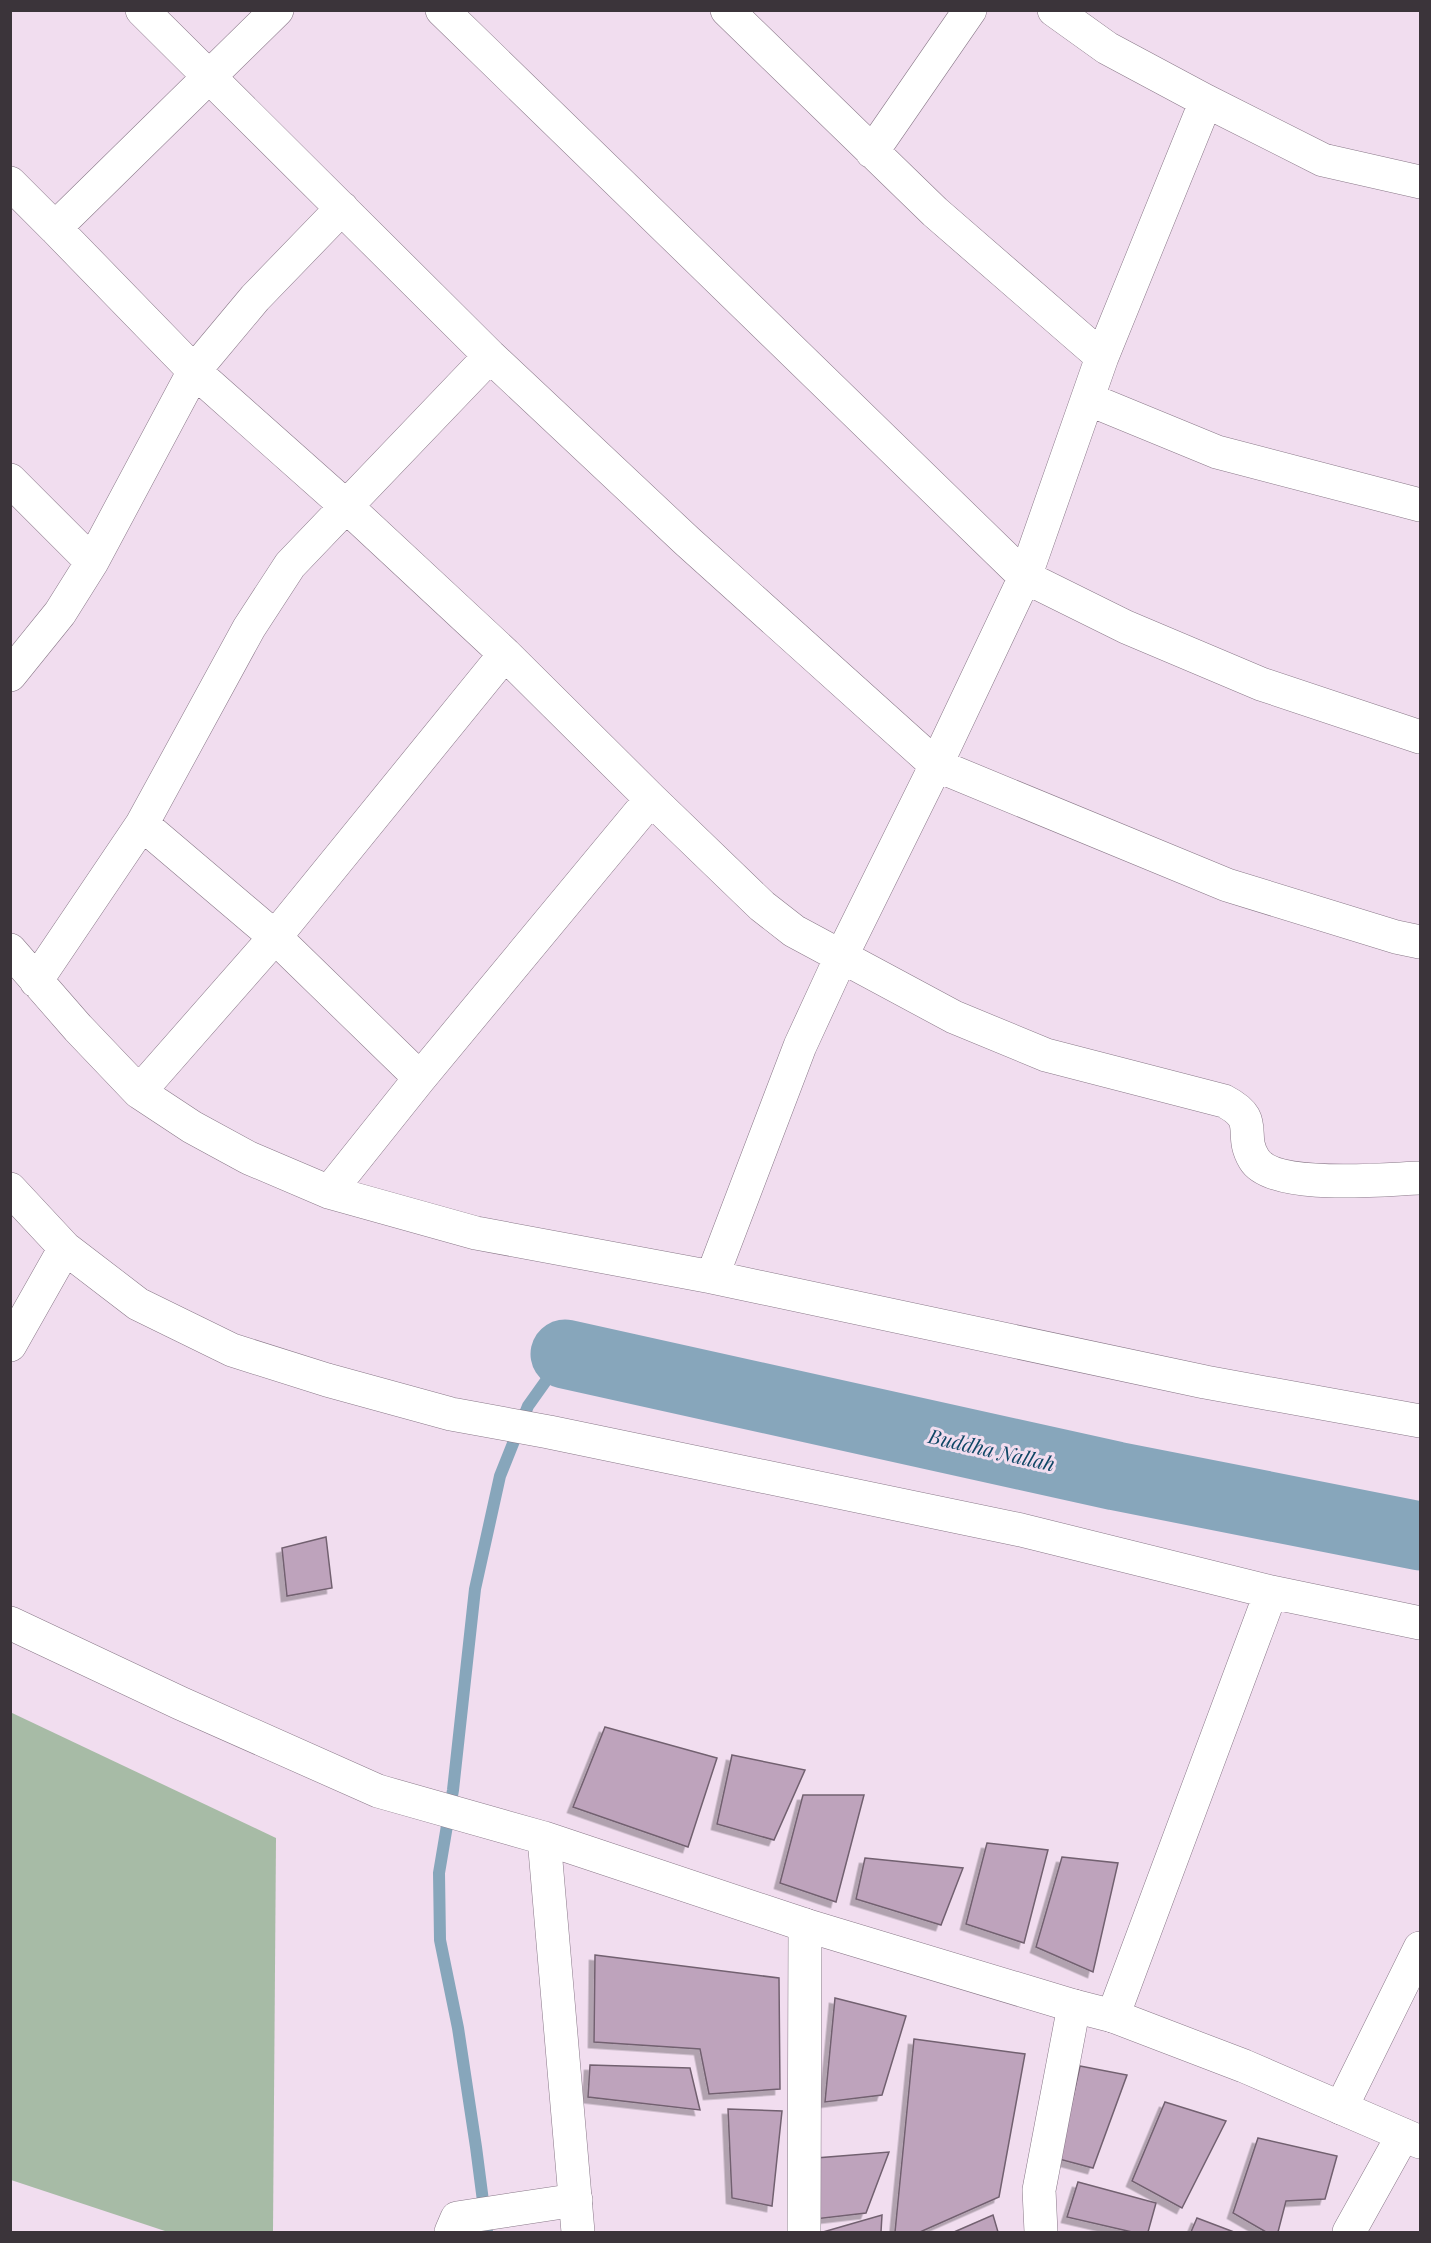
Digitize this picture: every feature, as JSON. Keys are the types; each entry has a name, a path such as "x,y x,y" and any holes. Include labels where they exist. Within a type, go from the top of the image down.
{"street":[{"path":"142,10 490,356 687,541 936,765 1227,885 1396,937 1420,942"},
{"path":"55,228 277,10"},
{"path":"442,10 1025,577 1126,627 1261,684 1420,737"},
{"path":"727,10 872,152 992,263 1102,357"},
{"path":"872,152 970,10"},
{"path":"1054,10 1107,48 1323,160 1420,182"},
{"path":"712,1277 800,1046 1025,577 1102,357 1206,101"},
{"path":"10,183 194,371 347,507 505,654 762,906 794,930 954,1017 1046,1056 1224,1101 1239,1109 1247,1122 1248,1140 1253,1157 1262,1168 1293,1178 1328,1181 1420,1178"},
{"path":"10,675 60,613 92,562 194,371 255,298 342,208"},
{"path":"36,981 142,824 249,628 290,565 490,356"},
{"path":"1088,399 1216,452 1420,505"},
{"path":"10,480 92,562"},
{"path":"139,1092 275,938 505,654"},
{"path":"329,1192 420,1078 651,799"},
{"path":"142,824 275,938 420,1078"},
{"path":"10,950 139,1092 192,1127 249,1158 329,1192 476,1233 712,1277 1205,1382 1420,1421"},
{"path":"10,1190 65,1248 138,1304 232,1350 327,1380 451,1414 549,1432 1021,1530 1271,1592 1420,1623"},
{"path":"10,1345 65,1248"},
{"path":"1113,2016 1271,1592"},
{"path":"10,1623 180,1703 378,1791 482,1819 806,1925 1113,2016 1244,2067 1412,2138 1348,2232"},
{"path":"544,1838 578,2232"},
{"path":"804,2232 806,1925"},
{"path":"1341,2108 1420,1948"},
{"path":"1041,2232 1039,2190 1074,2006"},
{"path":"454,2225 500,2212 576,2200"}],"green space":[{"path":"10,1712 276,1838 273,2232 168,2232 11,2180"}],"building":[{"path":"326,1537 332,1588 287,1596 282,1548"},
{"path":"605,1727 717,1758 688,1847 573,1807"},
{"path":"732,1755 805,1770 774,1840 717,1824"},
{"path":"803,1795 864,1795 836,1902 780,1883"},
{"path":"987,1843 1048,1850 1024,1943 966,1924"},
{"path":"1062,1857 1118,1863 1093,1972 1036,1947"},
{"path":"865,1858 963,1868 941,1925 856,1899"},
{"path":"595,1955 779,1978 780,2089 709,2094 700,2049 594,2042"},
{"path":"835,1998 906,2016 882,2095 825,2102"},
{"path":"914,2039 1025,2054 999,2197 920,2232 895,2232"},
{"path":"590,2065 690,2068 700,2110 588,2097"},
{"path":"1080,2066 1127,2075 1093,2168 1059,2159"},
{"path":"1165,2102 1226,2121 1182,2208 1132,2181"},
{"path":"728,2109 782,2111 772,2206 732,2198"},
{"path":"1258,2138 1337,2156 1325,2199 1286,2201 1278,2232 1266,2232 1233,2213"},
{"path":"889,2152 866,2213 815,2219 816,2158"},
{"path":"1078,2182 1156,2203 1148,2232 1132,2232 1067,2217"},
{"path":"882,2215 881,2232 823,2232"},
{"path":"993,2215 998,2232 954,2232"},
{"path":"1197,2218 1234,2232 1191,2232"}],"waterway":[{"path":"487,2232 458,2028 440,1940 439,1873 453,1790 475,1589 500,1476 528,1406 565,1354"},
{"name":"Buddha Nallah","path":"565,1354 1116,1476 1420,1536"}]}
